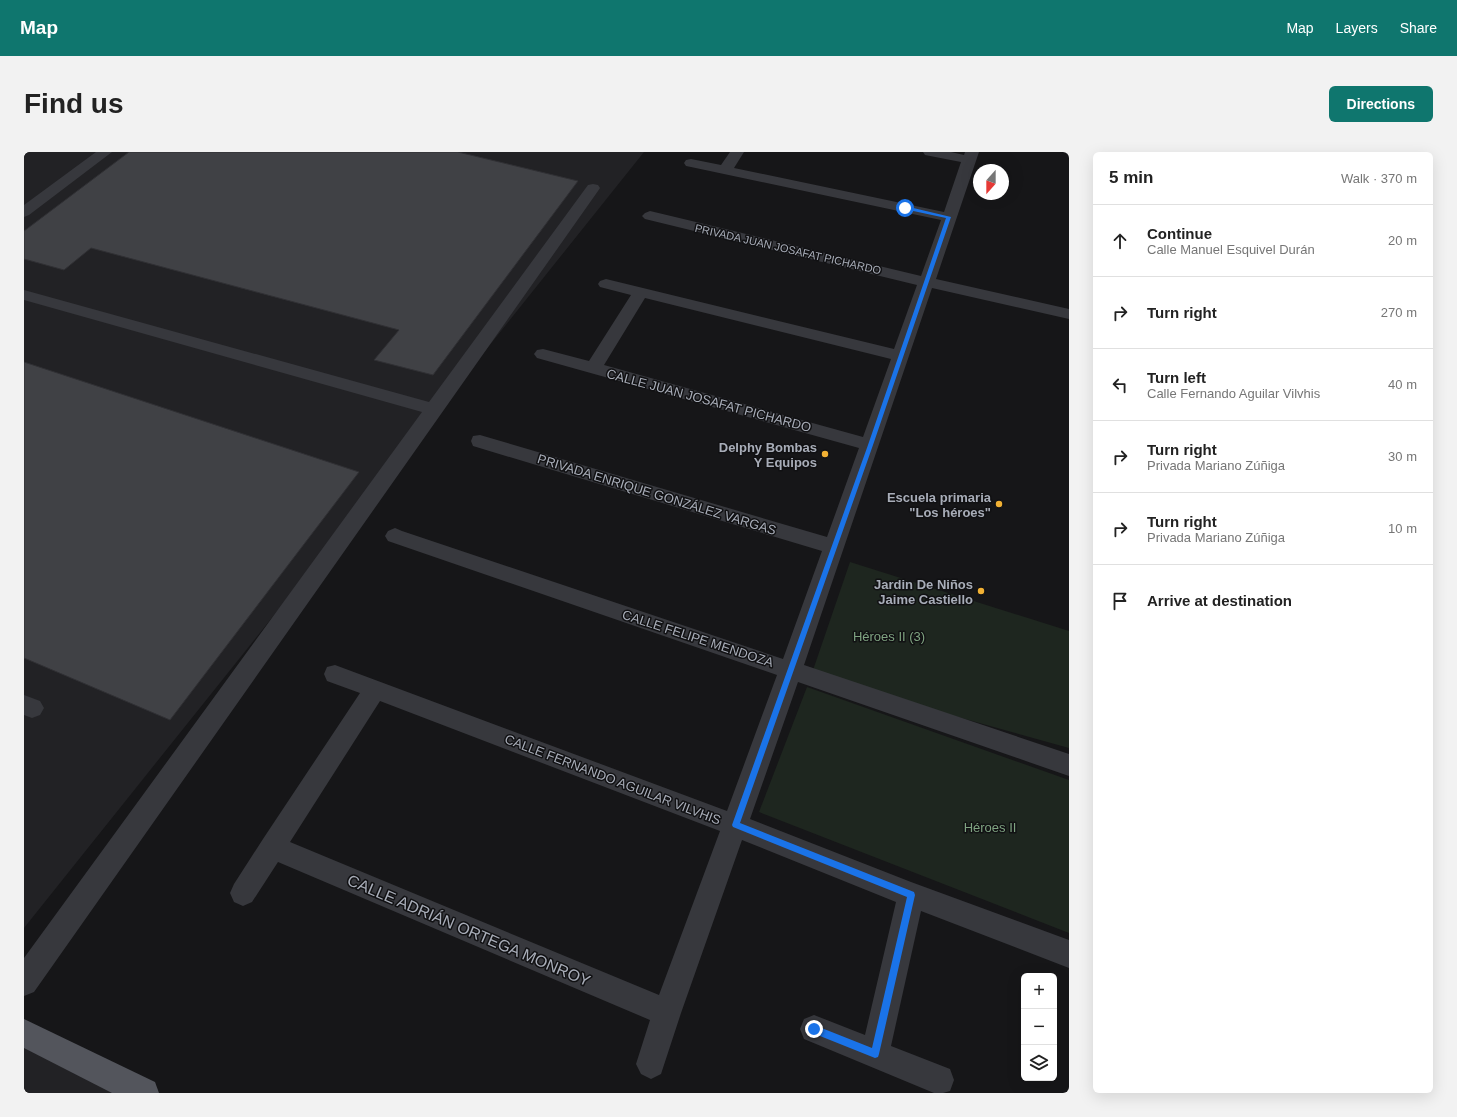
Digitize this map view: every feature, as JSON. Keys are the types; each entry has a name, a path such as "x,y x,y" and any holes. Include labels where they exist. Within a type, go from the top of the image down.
{"main road":[{"path":"24,1034 144,1093"}],"street":[{"path":"24,212 105,152"},
{"path":"726,169 737,152"},
{"path":"651,1064 667,1014 791,669 948,217 971,156 930,152"},
{"path":"692,163 948,217"},
{"path":"24,982 593,188"},
{"name":"PRIVADA JUAN JOSAFAT PICHARDO","path":"650,216 926,282 1069,314"},
{"path":"606,284 900,356"},
{"name":"CALLE JUAN JOSAFAT PICHARDO","path":"593,368 640,293"},
{"path":"24,295 435,410"},
{"name":"CALLE JUAN JOSAFAT PICHARDO","path":"543,354 870,445"},
{"name":"PRIVADA ENRIQUE GONZÁLEZ VARGAS","path":"480,441 834,547"},
{"name":"CALLE FELIPE MENDOZA","path":"395,536 712,644 791,669 1069,765"},
{"name":"CALLE FERNANDO AGUILAR VILVHIS","path":"335,674 735,825 911,895 1069,954"},
{"path":"243,893 375,690"},
{"name":"CALLE ADRIÁN ORTEGA MONROY","path":"272,847 667,1014"},
{"path":"875,1054 911,895"},
{"path":"814,1029 939,1080"}],"shaded area":[{"path":"24,152 644,152 24,928"},
{"path":"24,1033 136,1093 24,1093"}],"green space":[{"name":"Héroes II (3)","path":"850,562 1069,631 1069,748 811,676"},
{"name":"Héroes II","path":"807,687 1069,780 1069,933 759,812"}],"building":[{"path":"129,152 458,152 578,181 433,375 374,360 399,330 91,248 64,270 24,259 24,231"},
{"path":"24,362 359,472 170,720 24,658"}],"place":[{"name":"Delphy Bombas Y Equipos","path":"825,454"},
{"name":"Escuela primaria \"Los héroes\"","path":"999,504"},
{"name":"Jardin De Niños Jaime Castiello","path":"981,591"}],"route":[{"path":"814,1029 875,1054 911,895 735,825 870,445 948,217 905,208"}]}
